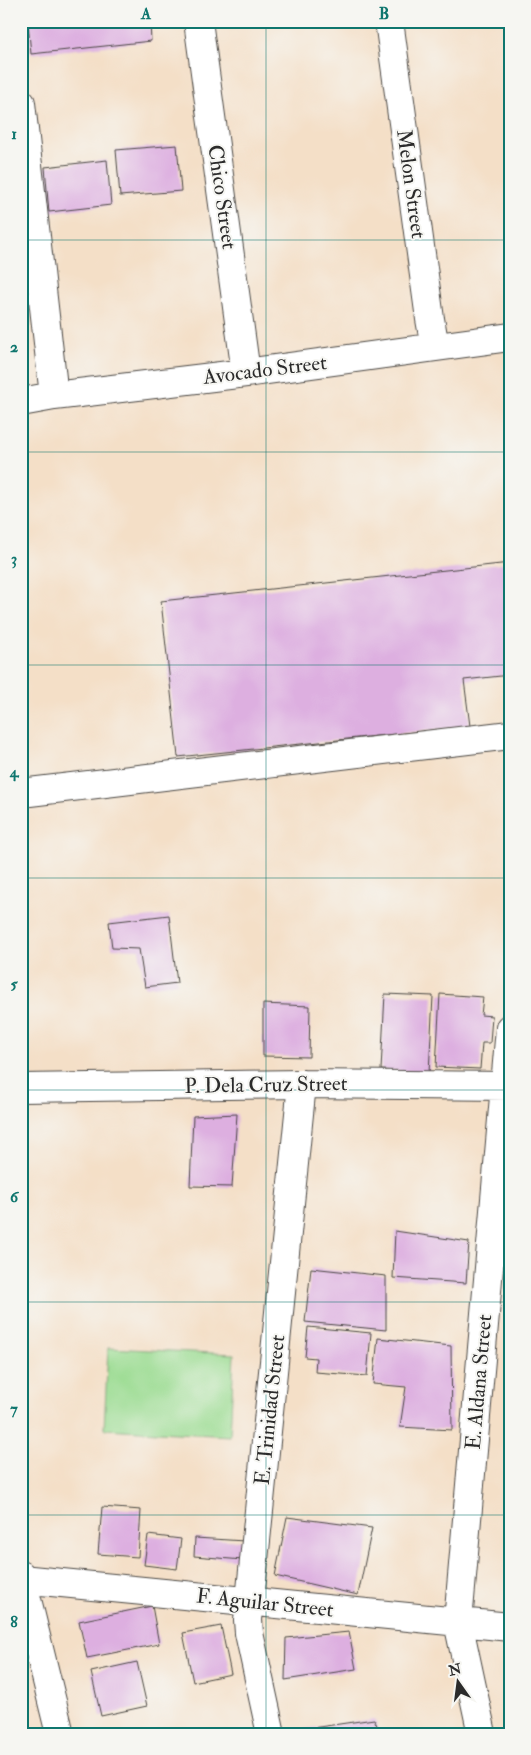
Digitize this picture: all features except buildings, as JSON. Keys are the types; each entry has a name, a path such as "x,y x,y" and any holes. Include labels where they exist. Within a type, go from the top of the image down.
{"street":[{"name":"Chico Street","path":"198,21 246,373"},
{"name":"Melon Street","path":"389,21 428,310 436,347"},
{"path":"21,104 54,396"},
{"name":"Avocado Street","path":"21,402 54,396 246,373 510,337"},
{"path":"21,793 510,735"},
{"name":"E. Aldana Street","path":"482,1734 458,1622 507,1086 510,1028"},
{"name":"P. Dela Cruz Street","path":"21,1088 302,1084 507,1086"},
{"name":"E. Trinidad Street","path":"271,1734 248,1633 302,1084"},
{"path":"21,1575 60,1734"},
{"name":"F. Aguilar Street","path":"22,1579 510,1627"}],"green space":[{"path":"108,1348 234,1354 230,1436 104,1429"}]}
